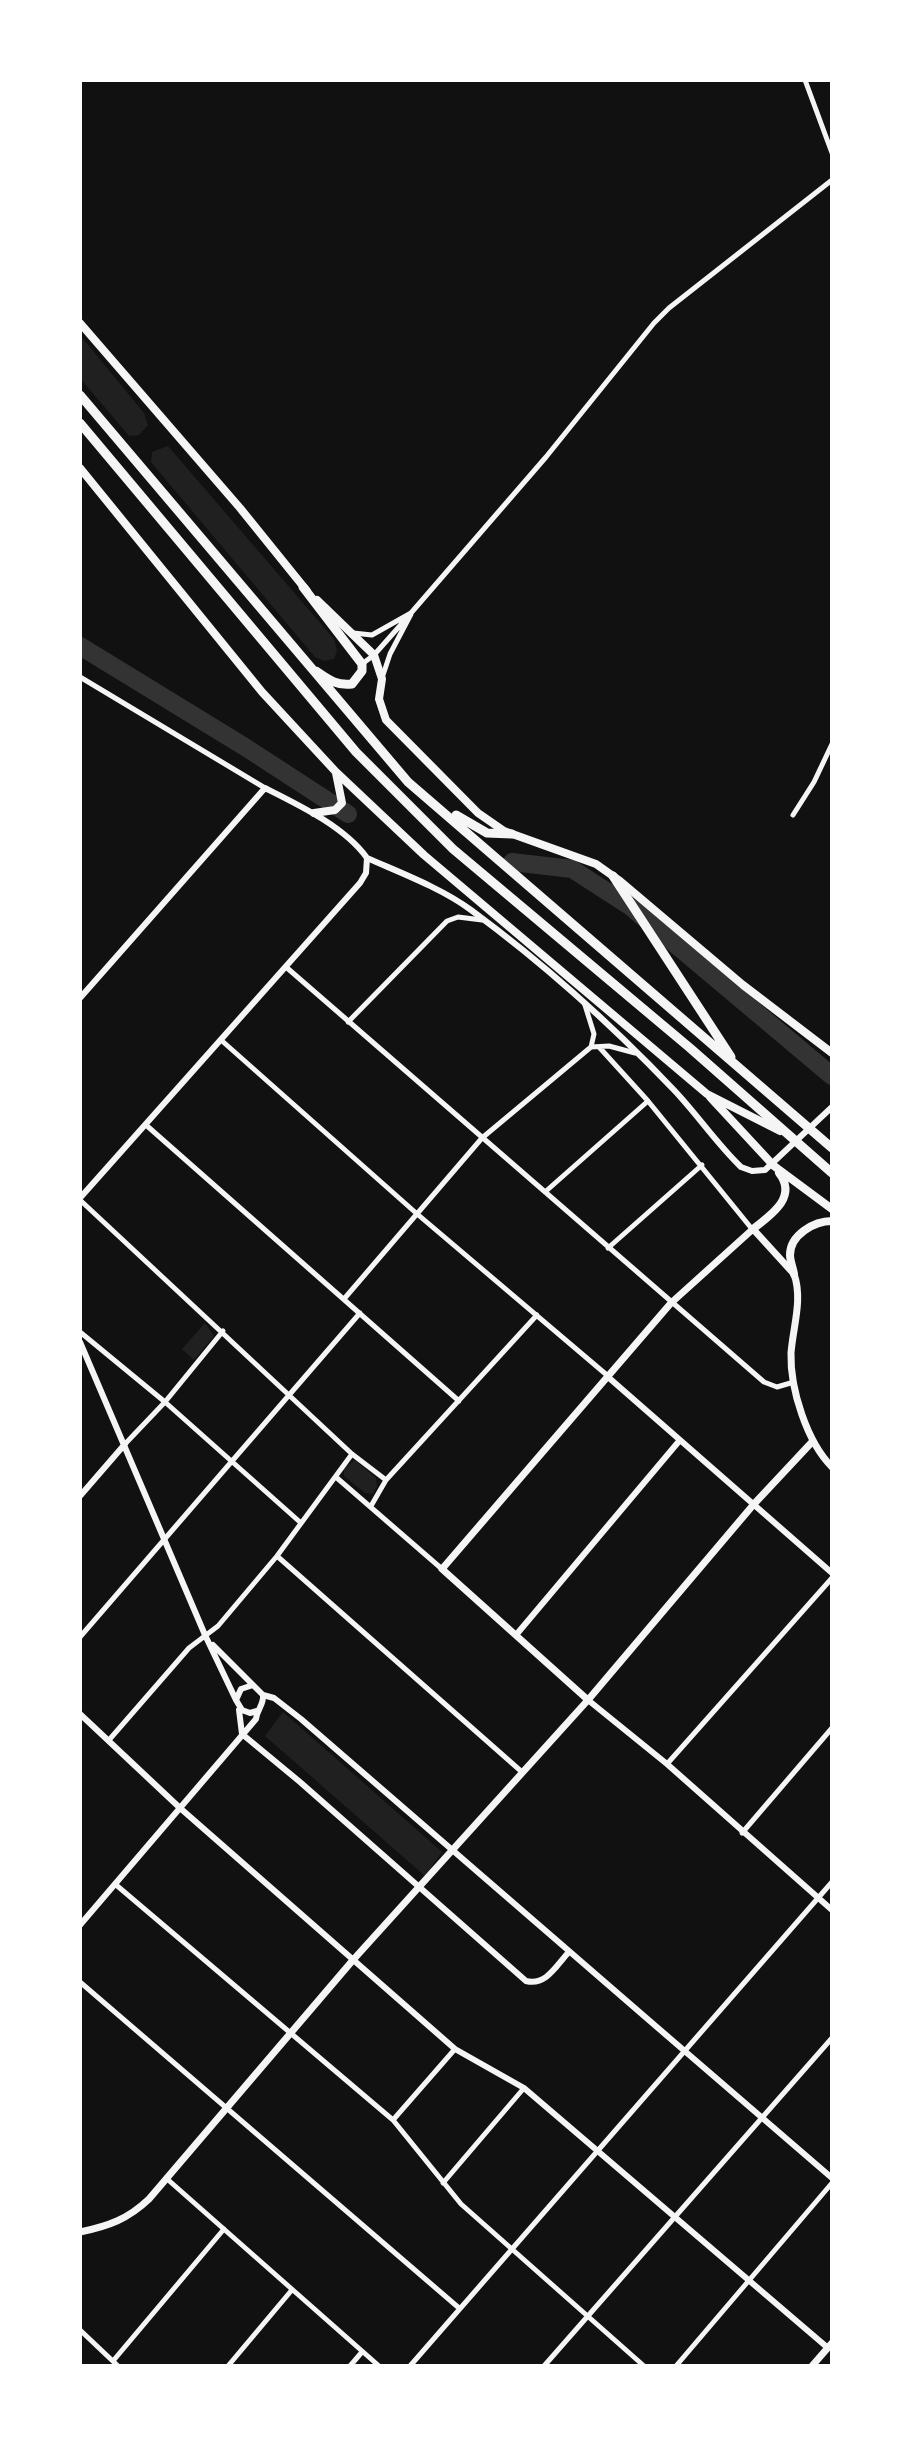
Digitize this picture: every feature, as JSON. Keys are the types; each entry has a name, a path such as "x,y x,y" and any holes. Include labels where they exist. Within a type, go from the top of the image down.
{"highway":[{"path":"80,395 408,782 832,1148"},
{"path":"80,423 356,752 453,849 832,1173"},
{"path":"289,643 314,670 332,682 352,684 358,678 362,664 303,587"},
{"path":"408,782 472,826 495,835 512,834"},
{"path":"613,876 738,1068"}],"main road":[{"path":"80,323 240,508 303,587 374,655 382,679 379,699 386,720 478,813 512,834 596,864 750,991 832,1053"},
{"path":"80,468 262,692 336,772 424,855 707,1094 784,1179 787,1189 785,1200 671,1303 442,1569 588,1700"},
{"path":"314,813 335,810 342,803 336,772"},
{"path":"707,1094 788,1134"},
{"path":"774,1166 832,1209"},
{"path":"832,1221 823,1221 807,1228 792,1244 790,1257 798,1296 791,1355 794,1382 812,1442 832,1467"},
{"path":"753,1229 794,1274"},
{"path":"80,2232 112,2225 134,2213 353,1960 588,1700 754,1504 812,1442"},
{"path":"812,2366 830,2345"}],"street":[{"path":"805,80 832,153"},
{"path":"362,664 374,655 546,457 654,323 832,180"},
{"path":"353,633 372,635 411,613"},
{"path":"382,679 390,654 411,613"},
{"path":"80,677 265,788 314,813 358,847 367,858 458,902 540,964 584,1002 674,1090 741,1167 752,1171 765,1170 832,1107"},
{"path":"793,815 814,782 832,744"},
{"path":"80,998 265,788"},
{"path":"367,858 366,873 360,883 80,1199 352,1454 386,1480"},
{"path":"348,1022 447,921 458,917 482,920"},
{"path":"286,967 764,1382 777,1387 794,1382"},
{"path":"584,1002 595,1047 648,1101 753,1229"},
{"path":"221,1040 416,1213 754,1504 832,1576 667,1764"},
{"path":"344,1299 482,1138 595,1047 609,1046 637,1053"},
{"path":"545,1192 648,1101"},
{"path":"146,1125 459,1401"},
{"path":"608,1248 702,1165"},
{"path":"80,1637 360,1313"},
{"path":"371,1506 386,1480 537,1315"},
{"path":"80,1496 165,1402 223,1331"},
{"path":"80,1332 165,1402 301,1523"},
{"path":"80,1342 205,1635 238,1704 242,1734 526,1981 534,1983 544,1980 568,1953"},
{"path":"516,1635 680,1440"},
{"path":"109,1740 189,1648 218,1626 277,1556 352,1454"},
{"path":"337,1478 442,1569"},
{"path":"277,1556 522,1772"},
{"path":"210,1643 263,1695 274,1698 301,1719 832,2180 676,2366"},
{"path":"238,1704 241,1689 253,1685"},
{"path":"80,1925 256,1719 263,1695"},
{"path":"588,1700 667,1764 832,1910"},
{"path":"238,1704 246,1712 257,1711"},
{"path":"80,1714 180,1808 455,2049 524,2088 749,2281 830,2345"},
{"path":"742,1833 832,1728"},
{"path":"410,2366 832,1882"},
{"path":"115,1884 393,2120 461,2204 644,2366"},
{"path":"80,1982 459,2308"},
{"path":"544,2366 832,2038"},
{"path":"393,2120 455,2049"},
{"path":"443,2183 524,2088"},
{"path":"166,2178 379,2366"},
{"path":"113,2361 224,2229"},
{"path":"228,2366 291,2291"},
{"path":"80,2330 118,2366"},
{"path":"350,2366 362,2352"}],"shaded area":[{"path":"80,335 144,413 148,425 139,435 129,436 80,378"},
{"path":"168,446 334,639 337,651 334,659 324,661 315,657 151,462 152,452"},
{"path":"205,1323 214,1336 194,1360 182,1349"},
{"path":"355,1460 376,1478 377,1487 372,1494 365,1493 344,1476 344,1468"},
{"path":"283,1712 442,1852 425,1876 265,1736"}],"waterway":[{"path":"80,646 348,814"},
{"path":"512,862 572,869 631,907 832,1076"}]}
